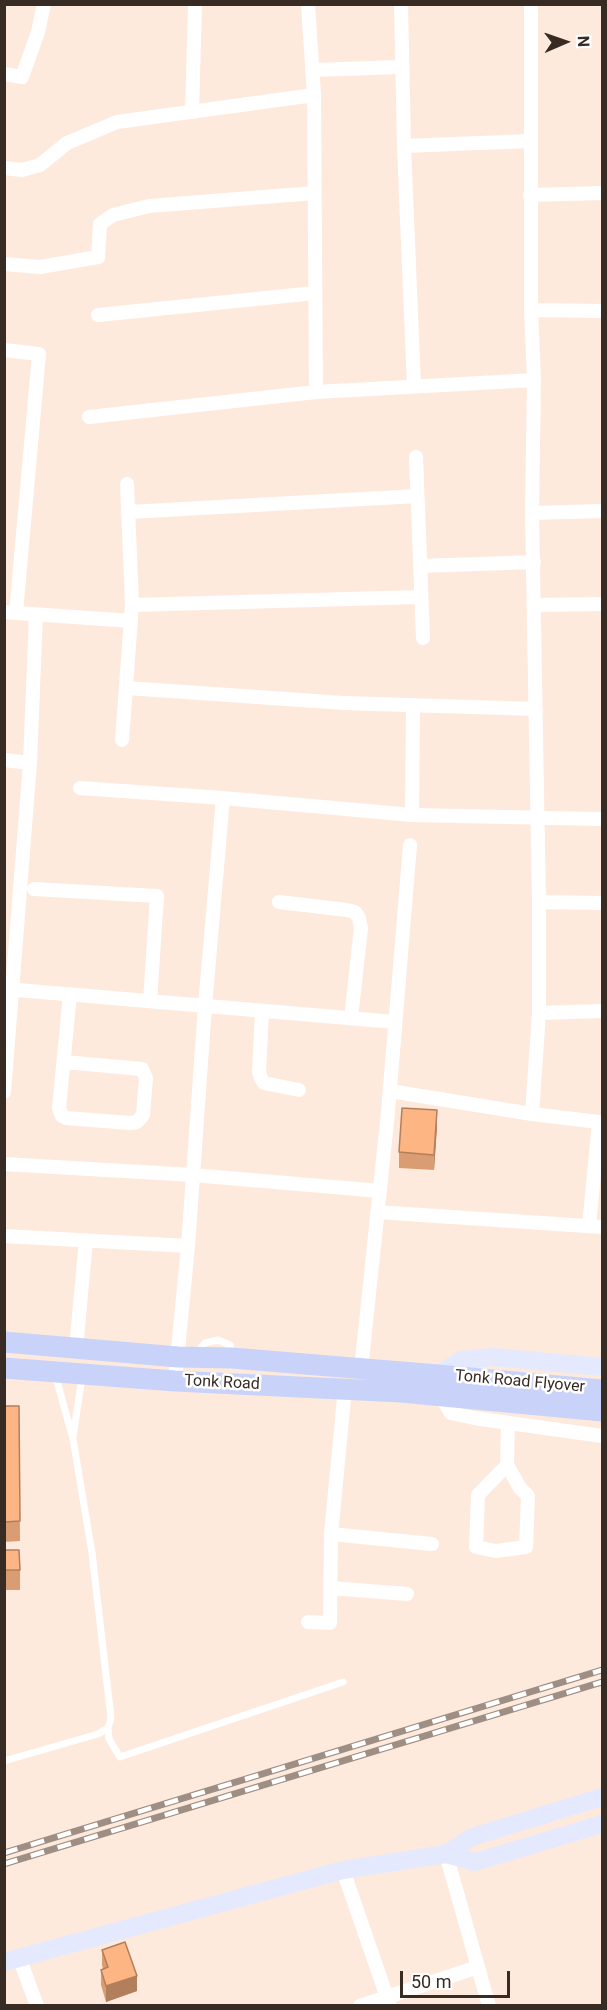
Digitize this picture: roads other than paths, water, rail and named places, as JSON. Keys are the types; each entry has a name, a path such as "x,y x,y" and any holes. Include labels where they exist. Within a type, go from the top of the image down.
{"main road":[{"name":"Tonk Road","path":"4,1342 189,1358 232,1358 361,1370 439,1385"},
{"name":"Tonk Road","path":"4,1368 175,1381 345,1388 439,1385"},
{"name":"Tonk Road Flyover","path":"439,1385 471,1388 603,1390"},
{"name":"Tonk Road Flyover","path":"471,1388 603,1411"}],"street":[{"path":"4,74 22,77 38,33 44,4"},
{"path":"192,112 195,4"},
{"path":"309,4 314,95 315,392"},
{"path":"401,4 401,68 414,386"},
{"path":"531,4 530,195 534,380 532,513 539,817 539,1012 532,1114"},
{"path":"312,70 401,68"},
{"path":"4,168 22,170 40,165 67,143 117,122 314,95"},
{"path":"404,146 530,141"},
{"path":"4,264 40,267 98,257 99,224 113,215 149,206 314,193"},
{"path":"530,195 603,193"},
{"path":"98,315 315,293"},
{"path":"531,310 603,311"},
{"path":"4,350 39,354 10,612 131,621"},
{"path":"89,417 315,392 534,380"},
{"path":"416,457 423,638"},
{"path":"122,740 132,605 127,484"},
{"path":"129,512 417,496"},
{"path":"532,513 603,511"},
{"path":"420,566 534,561"},
{"path":"132,605 421,597"},
{"path":"534,605 603,604"},
{"path":"4,1092 9,989 30,763 36,614"},
{"path":"127,687 344,703 537,709"},
{"path":"412,815 413,705"},
{"path":"4,760 30,763"},
{"path":"80,788 412,815 603,819"},
{"path":"175,1381 189,1358 188,1246 223,798"},
{"path":"361,1370 390,1091 410,845"},
{"path":"34,889 157,896 150,1001"},
{"path":"279,902 347,910 355,912 359,918 361,928 351,1018"},
{"path":"539,902 603,903"},
{"path":"9,989 396,1022"},
{"path":"63,1062 142,1069 146,1078 143,1115 137,1122 130,1123 62,1116 59,1108 63,1062 70,994"},
{"path":"262,1011 259,1072 261,1078 264,1083 299,1090"},
{"path":"539,1012 603,1011"},
{"path":"378,1212 596,1227 599,1122 532,1114 390,1091"},
{"path":"4,1164 193,1175 380,1191"},
{"path":"4,1236 188,1246"},
{"path":"76,1348 86,1240"},
{"path":"603,1367 494,1357 461,1360 439,1385 451,1413 603,1436"},
{"path":"308,1622 330,1623 331,1534 345,1388"},
{"path":"507,1465 478,1495 476,1547 496,1551 526,1547 528,1496 520,1488 507,1465 508,1423"},
{"path":"331,1534 432,1544"},
{"path":"331,1588 406,1594"},
{"path":"446,1854 472,1837 603,1797"},
{"path":"37,2006 12,1960 343,1870 446,1854 475,1862 603,1824"},
{"path":"446,1854 489,2006"},
{"path":"343,1870 388,2001"},
{"path":"360,2006 388,2001 478,1967"}],"lane":[{"path":"54,1371 73,1439 92,1553 110,1704 109,1739 120,1757 343,1682"},
{"path":"73,1439 82,1374"},
{"path":"4,1761 72,1742 108,1728"}],"railway":[{"path":"4,1853 602,1670"},
{"path":"4,1864 602,1682"}]}
